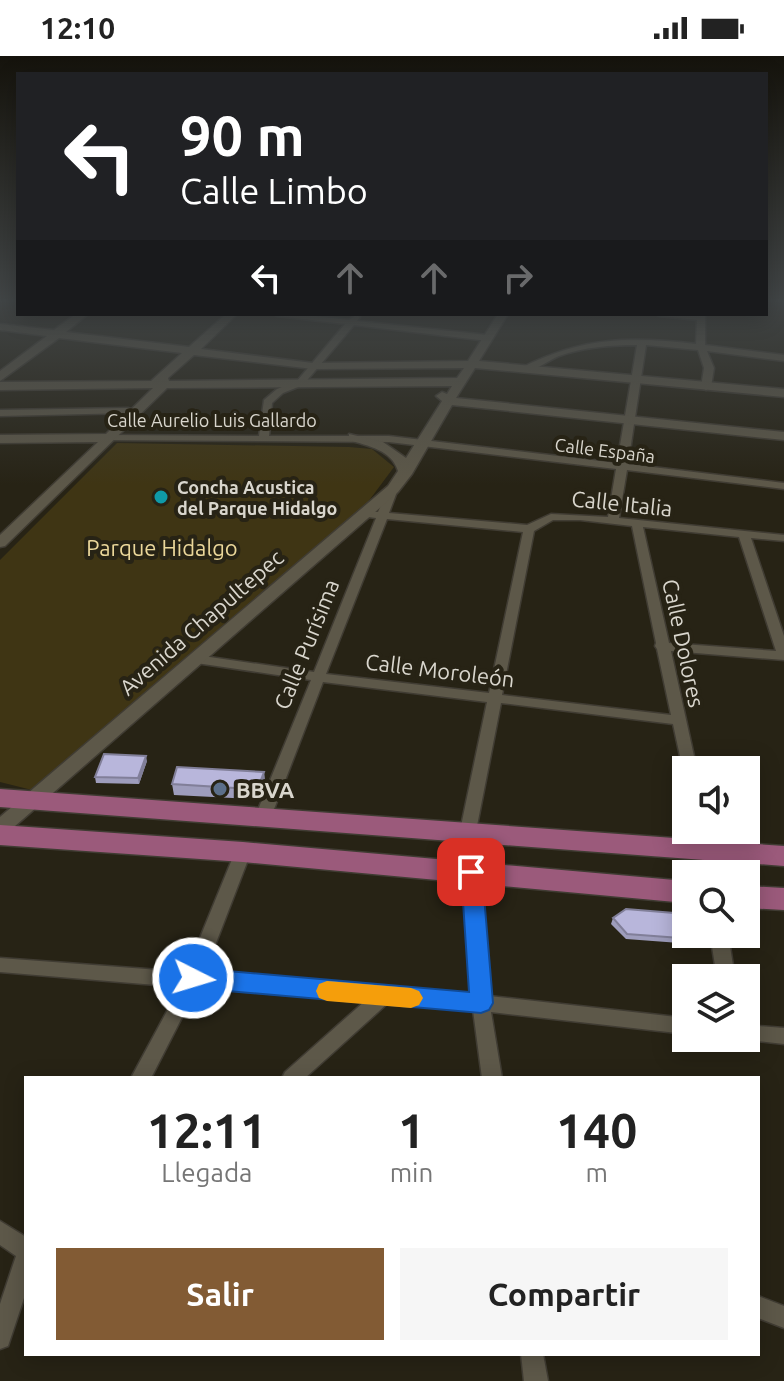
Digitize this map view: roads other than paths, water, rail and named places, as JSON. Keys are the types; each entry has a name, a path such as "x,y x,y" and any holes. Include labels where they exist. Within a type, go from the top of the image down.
{"main road":[{"path":"15,797 784,856"},
{"path":"0,835 243,852 672,891"},
{"path":"760,898 784,899"}],"street":[{"path":"0,377 20,362"},
{"path":"0,543 182,362"},
{"path":"282,362 313,366 471,364 784,393"},
{"path":"264,437 267,402 280,391 300,383 317,362"},
{"path":"526,369 538,362"},
{"path":"613,521 638,362"},
{"path":"706,387 709,368 707,362"},
{"path":"423,444 471,364"},
{"path":"0,386 461,382"},
{"path":"103,440 128,411 160,383"},
{"path":"423,383 451,401 784,436"},
{"path":"0,413 128,411"},
{"path":"354,437 397,455 405,474"},
{"name":"Calle Aurelio Luis Gallardo","path":"0,439 354,437 423,444"},
{"name":"Calle España","path":"423,444 784,486"},
{"name":"Avenida Chapultepec","path":"0,828 15,797 196,659 373,516 423,444"},
{"name":"Calle Italia","path":"373,516 529,529 551,517 784,538"},
{"name":"Calle Purísima","path":"263,817 319,677 373,516"},
{"name":"Calle Dolores","path":"637,524 687,756"},
{"path":"492,1076 481,1003 468,831 529,529"},
{"path":"661,646 784,655 744,535"},
{"name":"Calle Moroleón","path":"196,659 494,700 678,720"},
{"path":"142,1076 193,978 243,852"},
{"path":"0,965 481,1003 672,1024"},
{"path":"294,1076 384,996"},
{"path":"760,1034 784,1036"},
{"path":"0,1232 24,1249"},
{"path":"0,1338 24,1264"},
{"path":"760,1308 784,1317"},
{"path":"532,1356 536,1381"}],"place":[{"name":"Concha Acustica del Parque Hidalgo","path":"161,497"},
{"name":"BBVA","path":"220,789"}],"park label":[{"name":"Parque Hidalgo","path":"162,547"}]}
